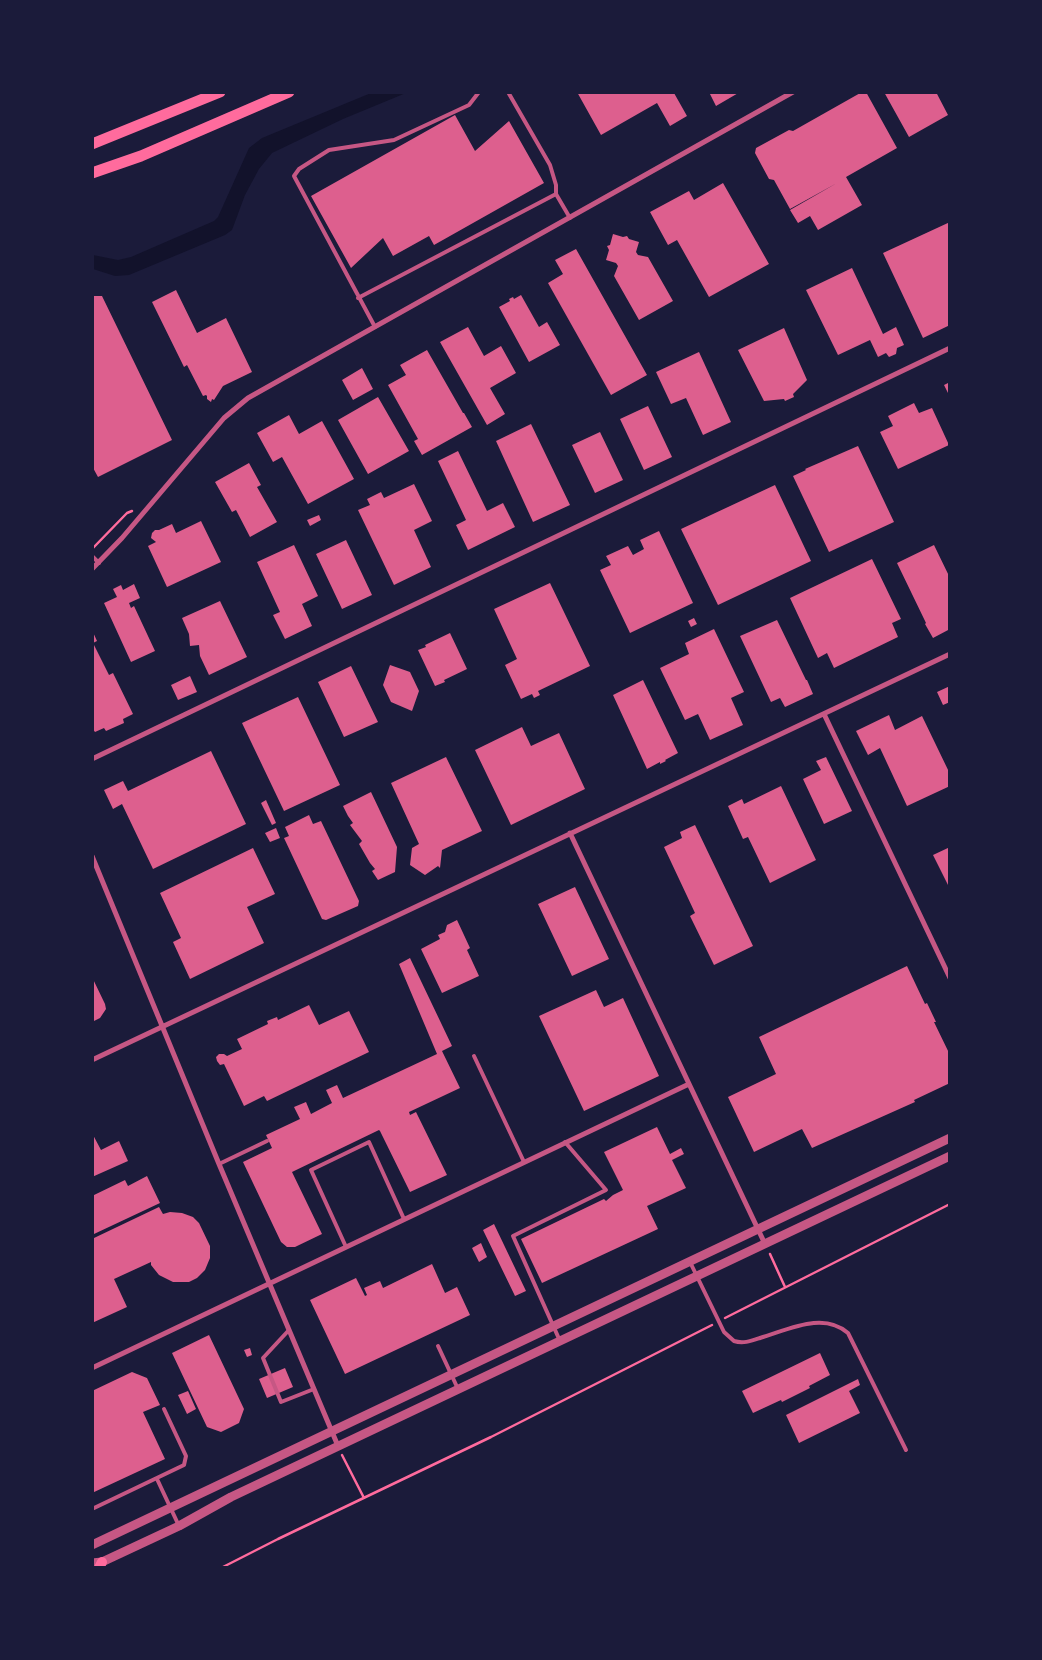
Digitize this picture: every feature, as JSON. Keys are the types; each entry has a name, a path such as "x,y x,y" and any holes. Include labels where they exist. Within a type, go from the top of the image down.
{"highway":[{"path":"92,144 220,92"},
{"path":"92,173 141,156 289,92"}],"street":[{"path":"92,567 99,563 224,418 235,408 263,390 793,92"},
{"path":"92,759 950,348"},
{"path":"92,1060 950,654"},
{"path":"824,714 950,978"},
{"path":"570,833 765,1244"},
{"path":"92,856 338,1446"},
{"path":"942,962 950,959"},
{"path":"92,1368 689,1084"},
{"path":"92,1545 950,1138"},
{"path":"98,1564 179,1526 231,1497 950,1156"}],"lane":[{"path":"375,327 294,176 299,169 329,150 394,140 469,104 479,92"},
{"path":"508,92 550,164 556,185 556,194 570,218"},
{"path":"358,298 556,194"},
{"path":"92,556 99,563"},
{"path":"474,1056 524,1162"},
{"path":"219,1164 267,1141"},
{"path":"346,1247 311,1170 369,1142 404,1219"},
{"path":"560,1341 513,1236 606,1190 565,1142"},
{"path":"690,1262 724,1332 734,1342 746,1342 820,1322 833,1324 848,1333 906,1450"},
{"path":"289,1330 263,1358 281,1402 314,1389"},
{"path":"438,1346 458,1389"},
{"path":"92,1509 184,1465 186,1456 164,1409"},
{"path":"156,1479 179,1526"}],"path":[{"path":"92,549 127,513 152,502"},
{"path":"765,1244 785,1287"},
{"path":"221,1568 491,1437"},
{"path":"338,1446 364,1498"}],"shaded area":[{"path":"371,93 406,93 343,119 272,153 259,169 245,195 232,230 225,235 129,275 115,276 93,269 93,255 118,260 131,257 214,221 218,217 249,148 262,138"}],"building":[{"path":"577,92 674,93 687,116 670,126 657,103 601,135"},
{"path":"709,92 740,92 716,106"},
{"path":"862,92 866,92 897,148 846,177 862,205 818,230 810,216 798,223 790,210 837,183 790,209 774,180 769,179 755,153 756,148 789,130 793,131"},
{"path":"884,92 927,92 928,94 936,92 948,115 909,137"},
{"path":"455,115 475,151 509,121 544,183 434,245 429,236 393,256 383,238 351,268 311,196"},
{"path":"723,183 769,264 709,297 677,240 668,245 650,212 689,191 694,200"},
{"path":"950,222 950,325 923,338 883,253"},
{"path":"613,234 623,237 627,236 629,239 639,242 636,252 638,255 648,257 673,301 639,320 614,276 618,266 616,263 606,260 609,250 607,246 610,245"},
{"path":"576,249 647,375 611,395 548,283 563,274 555,260"},
{"path":"852,268 883,334 896,327 904,345 897,348 896,354 889,357 886,353 878,357 870,340 838,355 806,290"},
{"path":"176,290 197,333 226,318 252,372 223,386 211,402 207,399 206,395 203,396 187,365 184,367 152,302"},
{"path":"521,295 539,327 547,322 560,345 529,362 499,307 510,301 509,299 513,297 514,299"},
{"path":"92,296 102,296 172,440 98,477 92,466"},
{"path":"468,327 484,356 501,346 516,373 490,388 505,414 487,425 440,342"},
{"path":"784,328 807,380 793,394 794,397 785,401 784,399 764,401 738,350"},
{"path":"427,350 472,427 422,455 414,441 418,439 388,385 406,375 400,365"},
{"path":"699,352 731,422 703,435 686,398 671,404 656,372"},
{"path":"362,368 373,389 353,400 342,380"},
{"path":"950,382 950,397 944,385"},
{"path":"378,397 409,451 368,474 338,420"},
{"path":"914,403 919,413 932,408 949,445 898,469 880,432 893,426 888,416"},
{"path":"648,406 672,457 644,470 620,419"},
{"path":"289,415 299,434 322,421 354,479 308,504 282,457 273,462 257,433"},
{"path":"531,424 570,505 533,522 496,441"},
{"path":"600,432 623,480 595,493 572,445"},
{"path":"858,446 894,522 829,552 793,476"},
{"path":"458,451 487,511 503,503 515,527 468,550 456,525 466,520 438,461"},
{"path":"249,463 261,485 257,487 277,522 250,537 236,510 232,512 215,482"},
{"path":"414,484 432,521 414,530 431,567 394,585 358,510 370,505 367,499 381,492 384,498"},
{"path":"775,485 811,561 718,605 681,529"},
{"path":"319,515 321,520 310,526 307,520"},
{"path":"201,521 221,562 167,587 148,546 156,542 151,538 152,533 155,530 172,524 176,533"},
{"path":"659,531 693,603 630,633 600,570 611,565 606,556 628,546 633,555 644,549 640,540"},
{"path":"346,540 372,595 342,609 316,554"},
{"path":"294,545 318,596 302,604 312,626 285,639 273,615 280,612 257,562"},
{"path":"934,545 950,578 950,629 933,638 897,563"},
{"path":"872,559 901,619 892,623 898,637 834,668 827,653 818,658 790,598"},
{"path":"550,583 590,666 538,691 540,695 534,698 532,694 521,699 505,665 517,659 494,609"},
{"path":"134,584 140,598 129,603 131,608 134,606 155,651 131,662 104,603 117,597 113,589 121,585 123,590"},
{"path":"220,601 247,657 209,675 200,656 199,645 190,646 189,634 182,618"},
{"path":"694,618 697,624 691,627 688,621"},
{"path":"777,620 813,694 785,707 780,698 771,702 740,636"},
{"path":"714,629 744,692 731,698 743,725 710,740 698,714 685,720 660,668 689,654 685,643"},
{"path":"92,630 97,641 93,643 109,675 113,673 133,714 123,719 124,723 106,731 104,728 95,732 92,728"},
{"path":"450,633 467,669 435,686 418,650"},
{"path":"390,665 410,672 419,691 412,711 391,702 383,685"},
{"path":"351,666 378,722 344,737 318,682"},
{"path":"190,676 197,692 178,700 171,685"},
{"path":"643,680 678,753 666,761 647,769 613,695"},
{"path":"950,686 950,702 943,705 937,692"},
{"path":"298,697 340,785 284,811 242,723"},
{"path":"889,715 895,730 922,716 950,774 950,786 907,806 880,748 868,755 856,731"},
{"path":"522,727 531,746 559,733 585,789 511,825 475,750"},
{"path":"211,751 246,824 153,869 122,804 113,809 104,790 123,781 128,791"},
{"path":"446,757 482,831 442,850 440,868 438,866 425,875 410,865 412,848 419,844 391,783"},
{"path":"826,757 852,811 824,824 803,779 821,770 816,761"},
{"path":"781,786 816,860 770,883 748,837 743,839 728,806 742,799 744,804"},
{"path":"371,792 397,847 395,872 378,880 372,871 375,869 359,844 362,841 350,825 353,823 343,806"},
{"path":"266,800 276,823 272,825 261,803"},
{"path":"309,815 313,824 321,821 359,901 358,906 326,920 322,919 284,838 289,836 285,827"},
{"path":"695,825 753,946 714,965 690,916 695,913 664,847 682,838 680,832"},
{"path":"276,828 280,838 270,842 265,833"},
{"path":"950,847 950,889 933,855"},
{"path":"253,848 275,894 247,907 264,943 190,979 173,942 181,938 160,893"},
{"path":"575,887 609,959 572,976 538,904"},
{"path":"457,920 470,948 467,950 479,976 442,993 421,949 440,939 438,935 445,932 447,925"},
{"path":"410,958 452,1046 442,1051 460,1088 409,1112 410,1115 416,1112 447,1175 410,1192 379,1130 292,1172 322,1234 295,1247 287,1247 281,1242 243,1162 272,1148 266,1135 300,1119 294,1107 306,1102 311,1114 332,1103 326,1090 337,1085 343,1098 437,1054 399,964"},
{"path":"907,966 925,1004 927,1003 950,1055 950,1083 914,1100 915,1102 812,1148 802,1129 754,1152 728,1097 776,1074 759,1037"},
{"path":"92,977 106,1009 100,1018 92,1022"},
{"path":"596,990 604,1007 623,998 659,1076 584,1111 539,1016"},
{"path":"309,1005 319,1025 349,1011 369,1052 267,1101 264,1096 244,1106 224,1064 220,1065 216,1057 219,1054 227,1056 242,1049 237,1039 268,1024 267,1021 277,1017 278,1020"},
{"path":"657,1127 670,1154 681,1148 684,1154 672,1160 686,1188 647,1206 658,1229 542,1283 521,1239 604,1199 606,1201 623,1190 604,1152"},
{"path":"92,1133 101,1150 119,1141 128,1161 92,1177"},
{"path":"147,1176 160,1203 94,1234 92,1231 92,1196 125,1180 128,1186"},
{"path":"159,1207 163,1214 170,1212 182,1213 193,1217 199,1223 210,1246 210,1258 205,1270 197,1278 189,1282 173,1282 159,1275 151,1265 151,1262 114,1279 127,1307 92,1323 92,1234 94,1238"},
{"path":"494,1224 526,1291 515,1296 483,1230"},
{"path":"481,1243 487,1257 479,1262 472,1248"},
{"path":"432,1264 445,1293 457,1287 470,1315 345,1374 310,1300 356,1278 365,1296 367,1295 364,1288 380,1281 383,1288"},
{"path":"209,1335 244,1409 239,1423 221,1432 207,1427 172,1353"},
{"path":"250,1348 252,1355 247,1357 244,1350"},
{"path":"820,1353 830,1375 809,1386 810,1388 782,1402 781,1400 753,1413 742,1391"},
{"path":"285,1368 293,1387 267,1398 259,1379"},
{"path":"132,1372 147,1378 160,1405 143,1412 165,1459 92,1493 92,1391"},
{"path":"858,1379 860,1385 849,1391 860,1413 799,1443 786,1415"},
{"path":"188,1391 196,1409 187,1414 178,1395"}]}
